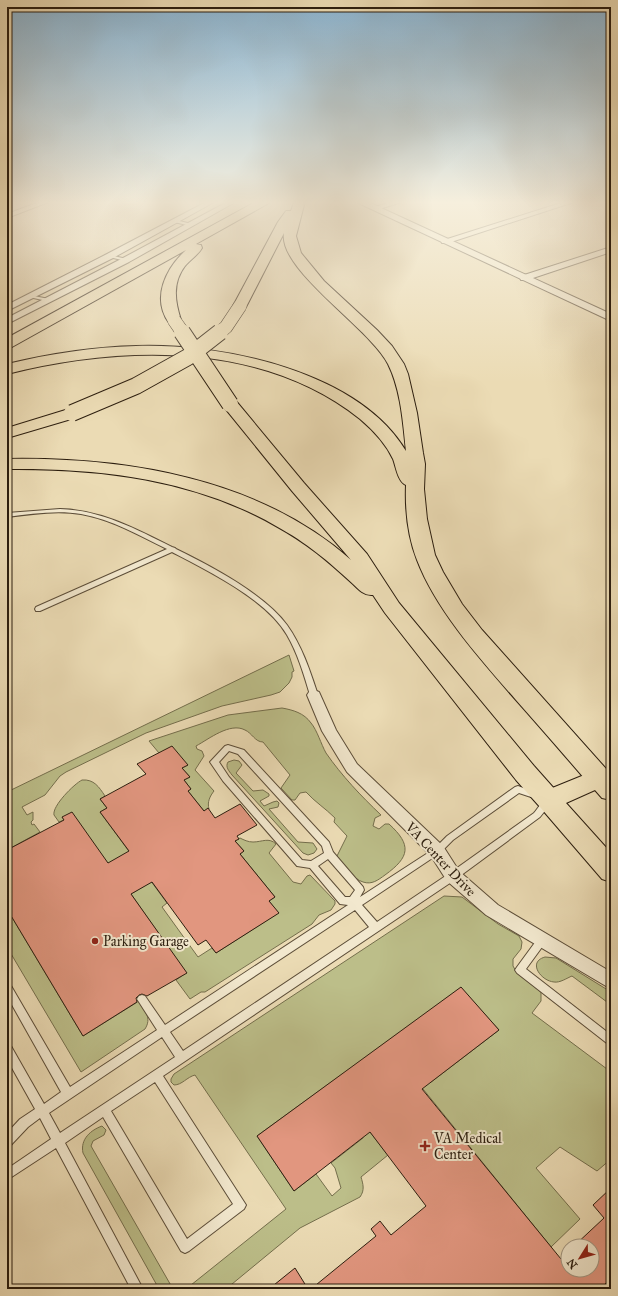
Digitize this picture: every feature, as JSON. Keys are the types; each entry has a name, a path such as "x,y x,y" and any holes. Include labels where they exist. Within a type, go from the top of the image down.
{"highway":[{"path":"7,344 156,261"},
{"path":"182,261 177,266 170,280 168,293 170,309 174,320 230,404 298,487 360,558 392,608 525,773 550,800"},
{"path":"7,433 72,413 136,386 188,357 226,327 240,306 263,261"},
{"path":"300,261 382,343 396,364 405,393 416,466 415,493 423,548 430,568 457,615 478,641 605,785"},
{"path":"7,369 52,359 140,350 207,355 273,369 317,385 357,409 390,440 402,459 415,493"},
{"path":"7,464 68,464 124,470 185,482 245,503 272,515 307,535 392,608"}],"main road":[{"path":"605,785 550,800 611,871"}],"street":[{"path":"7,308 99,261"},
{"path":"7,321 123,261"},
{"path":"489,261 611,318"},
{"path":"513,261 560,283"},
{"path":"524,278 573,261"},
{"name":"VA Center Drive","path":"314,694 329,731 352,768 437,851 453,876 492,910 611,981"}],"lane":[{"path":"31,296 47,300"},
{"path":"7,515 59,510 92,514 113,521 173,549 211,570 254,597 278,618 292,638 314,694"},
{"path":"38,608 173,549"},
{"path":"354,903 360,890 329,854 326,844 242,752 228,748 214,762 226,779 300,863 312,865 343,901 354,903 376,928"},
{"path":"7,1141 24,1123 164,1032 354,903 437,851 450,838 518,789 550,800 537,815 453,876 7,1175"},
{"path":"312,865 329,854"},
{"path":"542,940 520,970 611,1041"},
{"path":"7,987 68,1094"},
{"path":"142,999 182,1058"},
{"path":"7,1050 42,1111 137,1289"},
{"path":"105,1110 185,1247 240,1205 156,1075"}],"green space":[{"path":"289,655 294,671 292,672 292,677 289,683 280,692 222,706 146,733 60,776 45,795 22,807 27,815 33,812 33,820 31,822 32,825 34,824 40,832 7,850 7,792"},
{"path":"282,708 302,714 311,723 326,753 332,761 352,786 381,815 375,818 373,826 379,829 385,824 389,824 402,838 405,851 403,856 393,869 377,880 366,883 359,880 353,876 338,859 337,856 347,836 334,822 335,818 306,792 300,793 295,800 292,800 281,788 290,775 263,742 258,741 247,731 239,728 226,730 196,746 197,749 202,751 204,756 195,770 214,791 209,799 209,809 204,811 188,791 191,789 184,780 190,777 182,768 188,765 159,753 149,741 228,715"},
{"path":"234,760 239,761 242,765 236,773 253,791 263,790 269,794 269,796 260,801 264,806 277,801 279,803 278,807 269,809 298,842 313,843 317,849 314,853 308,855 303,853 232,775 227,766 228,762"},
{"path":"82,780 93,782 105,796 100,799 107,808 100,812 167,903 162,907 198,957 212,948 216,953 278,913 269,901 275,897 240,854 244,851 235,841 240,838 251,842 268,840 276,844 269,853 293,882 301,884 307,876 310,875 335,901 335,904 331,910 319,915 312,924 205,992 201,992 190,999 176,980 186,973 131,894 144,886 108,863 62,817 64,820 59,822 54,815 56,806 60,801 69,790"},
{"path":"444,896 462,897 498,924 519,936 522,942 521,949 513,959 513,966 517,973 541,992 541,1001 532,1013 611,1072 611,1159 597,1171 560,1147 536,1168 580,1219 551,1247 419,1084 431,1082 499,1030 461,988 257,1136 294,1191 316,1174 332,1196 341,1188 335,1168 331,1163 363,1138 366,1127 388,1155 361,1177 363,1189 360,1197 300,1228 226,1289 186,1289 286,1209 195,1075 189,1077 180,1084 174,1085 171,1082 171,1079 174,1074"},
{"path":"7,909 83,1036 139,1001 148,1018 145,1029 81,1072 7,947"},
{"path":"545,957 556,958 611,992 611,1005 572,976 561,981 549,981 541,975 537,967 537,963 540,959"},
{"path":"102,1126 106,1130 104,1135 93,1141 91,1146 173,1289 159,1289 83,1153 83,1143 87,1136"}],"building":[{"path":"172,746 188,765 182,768 190,777 184,780 191,789 188,791 204,811 208,808 215,818 240,804 257,825 237,836 239,839 235,841 244,851 240,854 275,897 269,901 279,913 216,953 206,940 198,945 152,882 131,894 187,973 147,996 142,994 139,995 136,998 137,1002 83,1036 7,909 7,850 64,820 62,817 72,812 108,863 129,851 100,812 107,808 100,799 146,774 137,764"},
{"name":"VA Medical Center","path":"461,987 499,1030 422,1089 560,1258 560,1278 600,1278 600,1238 583,1238 604,1218 593,1205 611,1188 611,1278 600,1289 311,1289 376,1236 371,1229 380,1221 391,1235 426,1206 370,1132 294,1191 257,1136"},
{"path":"295,1268 308,1289 269,1289"}],"place":[{"name":"Parking Garage","path":"95,941"},
{"name":"VA Medical Center","path":"425,1146"}]}
